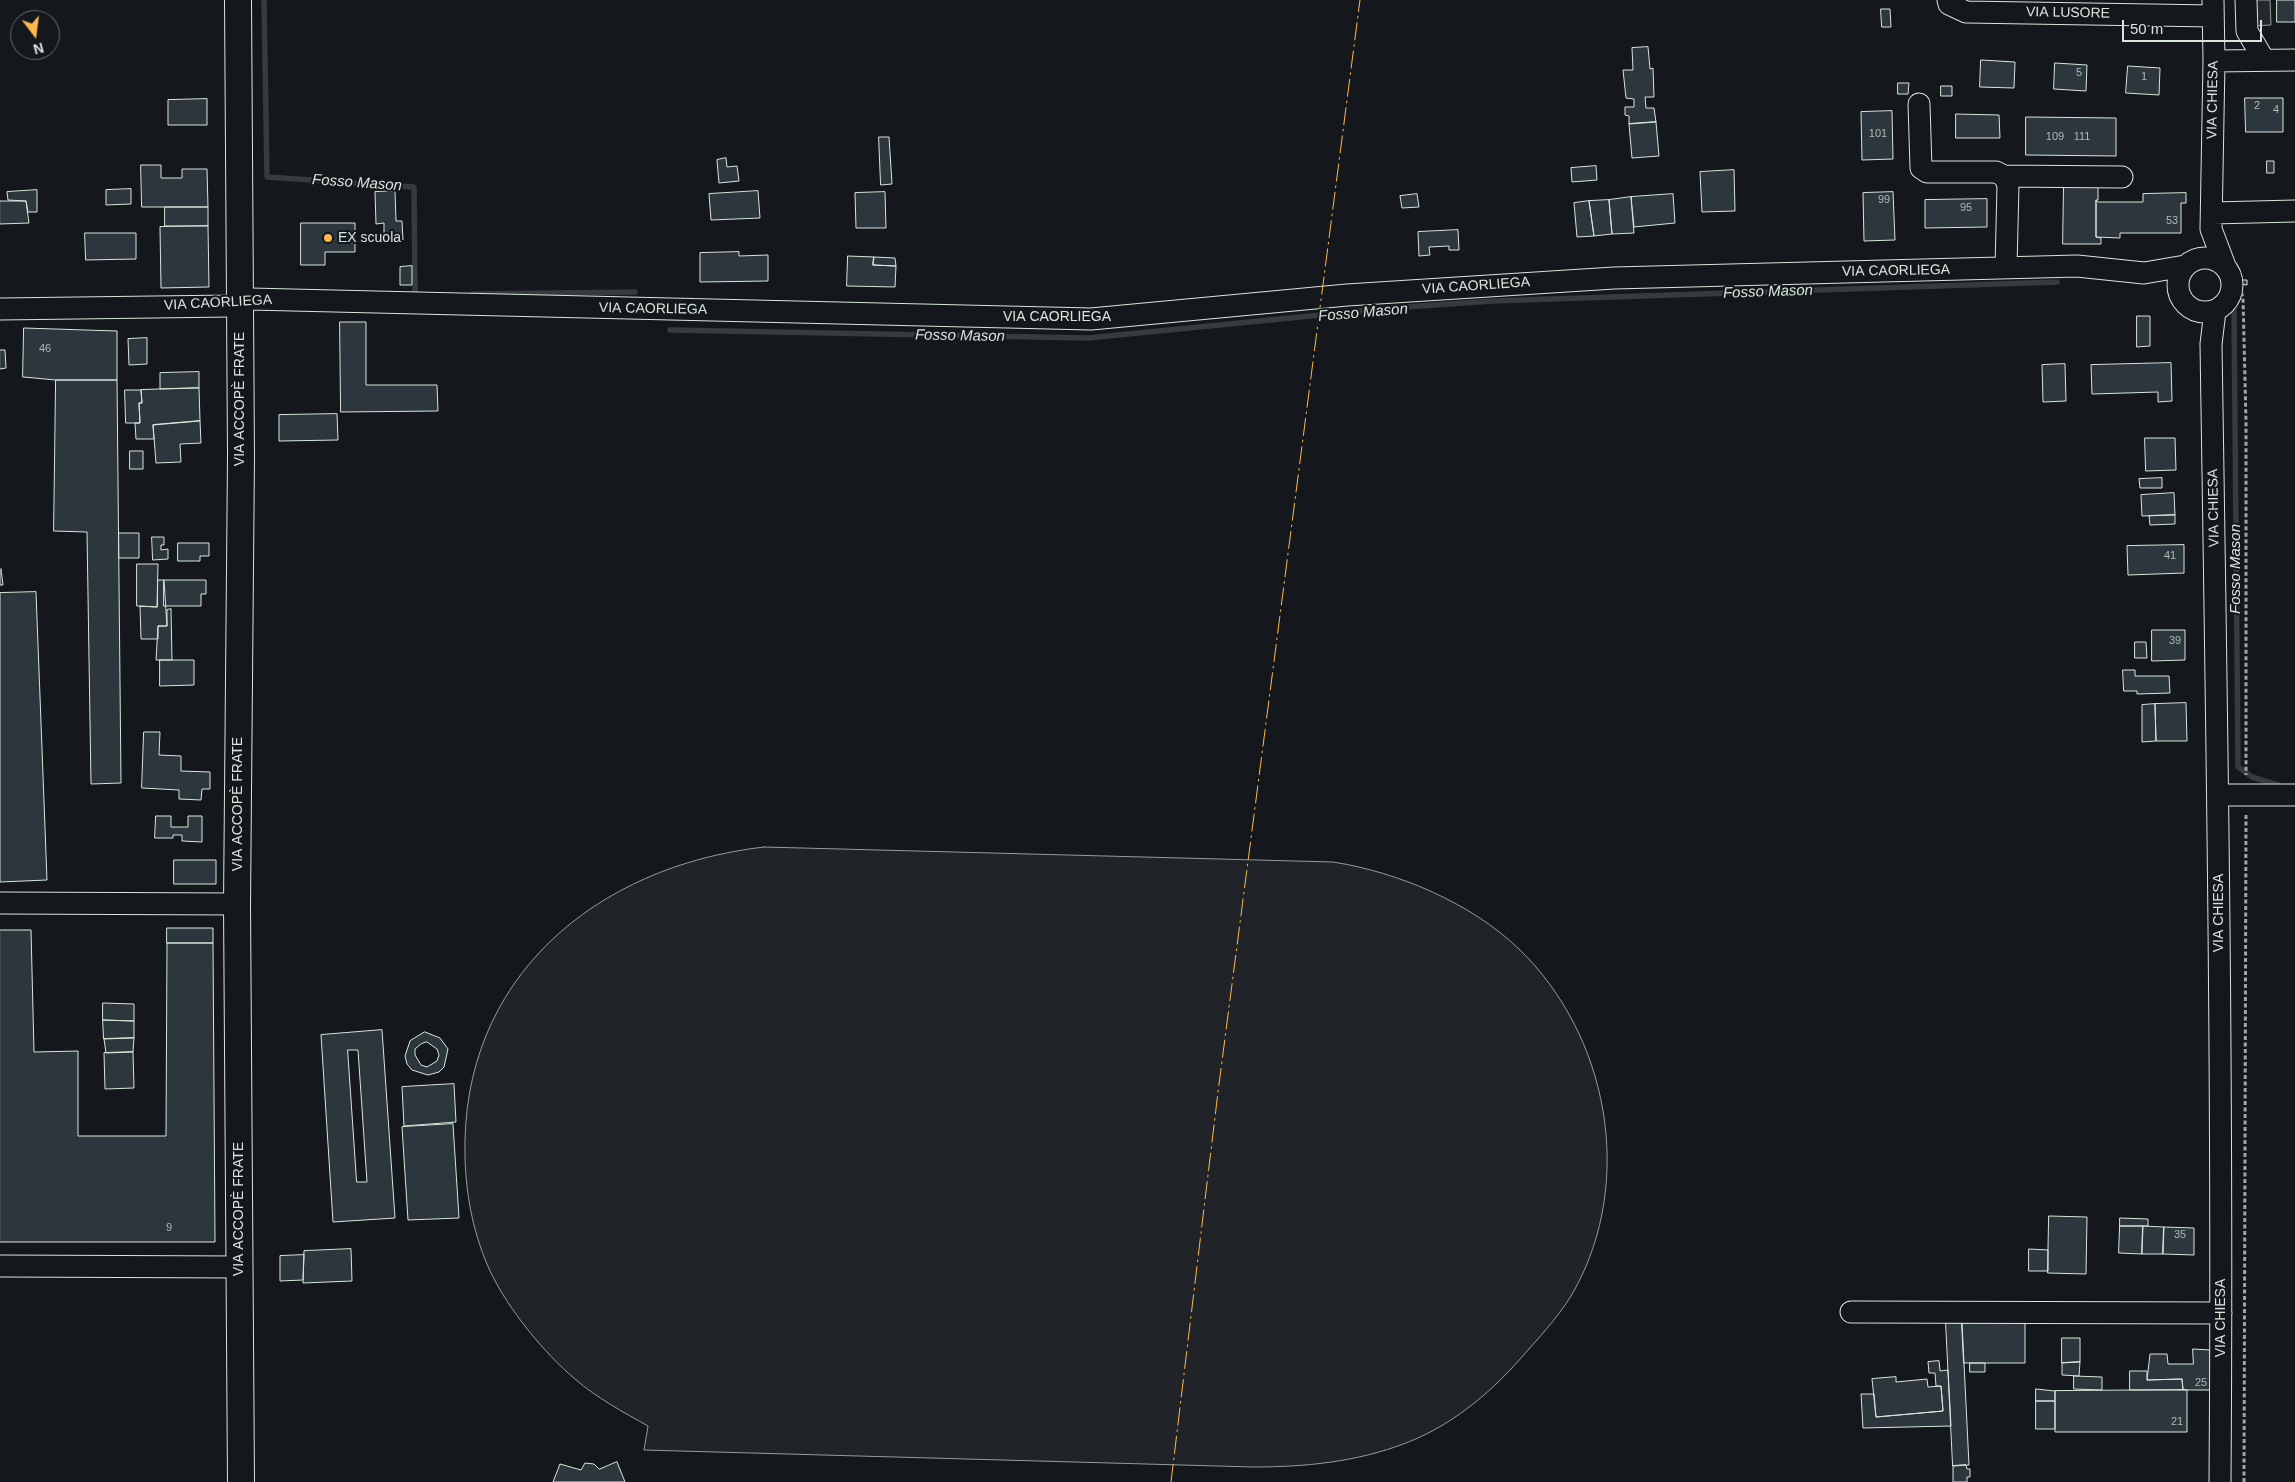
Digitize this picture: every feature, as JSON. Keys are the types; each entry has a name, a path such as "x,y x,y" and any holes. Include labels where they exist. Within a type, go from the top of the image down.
{"main road":[{"name":"VIA ACCOPÈ FRATE","path":"238,0 241,456 237,904 241,1482"}],"street":[{"name":"VIA LUSORE","path":"1948,0 1949,4 1966,12 2203,8"},
{"path":"2246,0 2247,31 2264,60"},
{"name":"VIA CHIESA","path":"2203,8 2214,61 2211,221 2225,266"},
{"path":"2214,61 2247,31"},
{"path":"2214,61 2295,60"},
{"path":"1919,104 1921,168 1928,172 1996,172 2004,176 2122,177"},
{"path":"2004,176 2008,185 2006,268"},
{"path":"2189,263 2209,258 2225,266 2232,281 2232,290 2224,306 2206,311 2182,300 2178,292 2177,282 2180,273 2189,263 2211,221 2295,211"},
{"name":"VIA CAORLIEGA","path":"0,310 231,306 250,299 1091,320 1347,295 1614,278 2077,266 2144,273 2189,263"},
{"name":"VIA CAORLIEGA","path":"2144,273 2178,292"},
{"name":"VIA CHIESA","path":"2206,311 2211,344 2218,795 2220,1482"},
{"path":"2218,795 2246,788 2295,794"},
{"path":"0,903 237,904"},
{"path":"0,1266 240,1267"},
{"path":"1851,1312 2221,1313"}],"path":[{"path":"2243,298 2246,421 2244,1482"}],"shaded area":[{"path":"2251,0 2270,0 2271,25 2252,26"},
{"path":"764,847 1333,862 1383,873 1432,892 1456,904 1500,932 1519,949 1549,984 1574,1023 1592,1065 1603,1110 1607,1156 1604,1202 1593,1246 1575,1289 1553,1321 1515,1365 1473,1404 1457,1416 1424,1435 1369,1455 1350,1459 1292,1466 1253,1467 644,1450 648,1426 601,1399 583,1386 551,1357 507,1302 491,1273 476,1231 467,1187 465,1157 470,1093 486,1036 513,985 550,942 594,906 646,878 703,858"}],"building":[{"path":"2277,0 2295,0 2295,22 2277,22"},
{"path":"1881,9 1890,9 1891,27 1882,27"},
{"path":"1648,47 1650,69 1653,68 1654,97 1645,97 1646,108 1654,108 1656,122 1629,124 1629,116 1625,115 1625,107 1634,107 1634,99 1626,98 1623,70 1633,70 1632,48"},
{"path":"1981,60 2015,62 2014,88 1980,87"},
{"path":"2055,63 2087,65 2086,91 2054,89"},
{"path":"2128,66 2160,68 2159,95 2126,93"},
{"path":"1898,83 1909,83 1908,94 1898,94"},
{"path":"1941,86 1952,86 1952,96 1941,96"},
{"path":"2245,98 2283,98 2283,132 2246,132"},
{"path":"207,99 207,125 168,125 168,100"},
{"path":"1892,111 1893,159 1862,160 1861,112"},
{"path":"1956,114 1999,115 2000,138 1956,138"},
{"path":"2026,117 2116,118 2116,156 2026,155"},
{"path":"1656,122 1659,156 1632,158 1629,124"},
{"path":"879,137 889,137 892,184 881,185"},
{"path":"726,158 727,167 737,166 739,181 719,183 717,160"},
{"path":"2267,161 2274,161 2274,173 2267,173"},
{"path":"141,165 161,165 161,178 182,178 182,169 207,169 208,207 142,207"},
{"path":"1596,166 1597,180 1572,182 1571,168"},
{"path":"1734,170 1735,211 1702,212 1700,172"},
{"path":"2064,182 2098,182 2096,237 2101,238 2101,244 2063,244"},
{"path":"131,189 131,204 106,205 106,190"},
{"path":"37,190 37,212 28,212 26,201 8,200 7,192"},
{"path":"395,191 396,221 402,221 403,240 384,241 384,223 376,224 375,192"},
{"path":"758,191 760,218 711,220 709,194"},
{"path":"885,192 886,228 856,228 855,193"},
{"path":"1893,192 1895,240 1864,241 1863,193"},
{"path":"2186,193 2186,203 2181,203 2181,233 2120,233 2120,238 2096,237 2096,200 2098,202 2143,202 2143,194"},
{"path":"1417,194 1419,207 1402,208 1400,196"},
{"path":"1673,194 1675,223 1634,227 1631,197"},
{"path":"1631,197 1634,233 1612,234 1609,200"},
{"path":"1987,199 1987,227 1925,228 1925,200"},
{"path":"1609,200 1612,234 1594,236 1589,201"},
{"path":"0,201 26,201 29,223 0,224"},
{"path":"1589,201 1594,236 1577,237 1574,203"},
{"path":"165,207 208,207 208,226 165,226"},
{"name":"EX scuola","path":"301,223 355,223 355,252 325,252 325,265 301,265"},
{"path":"208,226 209,287 161,288 160,227"},
{"path":"1458,230 1459,250 1449,250 1449,246 1429,247 1430,255 1419,256 1418,232"},
{"path":"85,233 136,233 136,259 86,260"},
{"path":"739,252 739,256 768,255 768,281 700,282 700,253"},
{"path":"848,256 874,257 873,265 896,266 895,287 847,286"},
{"path":"874,257 895,258 896,266 873,265"},
{"path":"412,266 412,285 400,285 400,267"},
{"path":"2240,280 2247,280 2247,285 2240,284"},
{"path":"2137,316 2150,316 2150,346 2137,347"},
{"path":"340,322 366,322 366,385 437,385 438,411 341,412"},
{"path":"24,328 117,331 117,380 56,380 23,377"},
{"path":"147,338 147,364 129,365 128,339"},
{"path":"0,350 5,350 6,368 0,369"},
{"path":"2171,363 2172,401 2158,402 2158,392 2092,394 2091,365"},
{"path":"2065,364 2066,401 2043,402 2042,365"},
{"path":"199,372 199,388 160,389 160,373"},
{"path":"56,380 117,380 121,783 91,784 87,532 54,531"},
{"path":"199,388 200,421 153,425 154,439 136,439 135,423 140,423 139,403 142,403 141,390"},
{"path":"125,390 141,390 142,403 139,403 140,423 126,423"},
{"path":"337,414 338,440 279,441 279,415"},
{"path":"200,421 201,443 180,444 181,462 156,463 153,425"},
{"path":"2145,438 2175,438 2176,470 2146,471"},
{"path":"130,451 143,451 143,469 130,469"},
{"path":"2162,478 2162,488 2140,488 2139,479"},
{"path":"2174,493 2175,515 2142,516 2141,495"},
{"path":"2175,515 2175,524 2150,525 2149,516"},
{"path":"119,533 139,533 139,558 119,558"},
{"path":"152,537 164,537 164,545 161,545 161,550 168,549 168,559 153,560"},
{"path":"178,543 209,543 209,556 200,556 200,561 178,561"},
{"path":"2184,545 2184,573 2128,575 2127,546"},
{"path":"137,564 158,564 157,607 137,606"},
{"path":"1,569 3,585 0,585"},
{"path":"158,580 164,580 167,626 158,626 158,639 141,639 140,606 157,607"},
{"path":"164,580 206,580 206,594 201,594 201,606 164,606"},
{"path":"36,592 47,880 0,882 0,593"},
{"path":"171,609 172,660 156,660 158,626 167,626 167,610"},
{"path":"2152,630 2185,630 2185,660 2152,661"},
{"path":"2135,642 2146,642 2147,658 2135,658"},
{"path":"160,660 194,660 194,685 160,686"},
{"path":"2123,670 2135,670 2135,676 2169,676 2170,693 2137,694 2137,691 2124,691"},
{"path":"2186,703 2187,741 2156,741 2155,704"},
{"path":"2155,704 2156,741 2142,742 2142,705"},
{"path":"144,732 160,732 159,755 181,756 181,771 210,772 210,789 202,789 201,800 179,799 179,790 142,788"},
{"path":"156,816 171,816 171,827 188,827 188,816 202,816 202,842 182,841 182,835 173,835 173,838 155,838"},
{"path":"174,860 216,860 216,884 174,884"},
{"path":"167,928 213,928 213,943 167,943"},
{"path":"0,930 31,930 34,1052 78,1051 78,1136 166,1136 167,943 213,943 215,1242 0,1242"},
{"path":"103,1003 134,1004 134,1021 103,1020"},
{"path":"103,1020 134,1021 134,1038 104,1039"},
{"path":"382,1030 395,1218 333,1222 321,1035","holes":["348,1050 358,1050 367,1182 357,1182"]},
{"path":"425,1032 440,1038 448,1049 444,1067 439,1072 428,1075 412,1070 407,1064 405,1056 410,1041","holes":["427,1042 437,1049 439,1055 437,1061 427,1067 421,1065 415,1055 415,1049"]},
{"path":"134,1038 133,1052 106,1053 104,1039"},
{"path":"133,1052 134,1088 105,1089 104,1053"},
{"path":"454,1084 456,1122 404,1126 402,1087"},
{"path":"453,1124 459,1218 408,1220 402,1127"},
{"path":"2049,1216 2087,1217 2086,1274 2048,1273"},
{"path":"2120,1218 2148,1219 2148,1226 2120,1226"},
{"path":"2120,1226 2143,1226 2142,1254 2119,1253"},
{"path":"2143,1226 2164,1227 2163,1254 2142,1254"},
{"path":"2164,1227 2194,1228 2194,1255 2163,1254"},
{"path":"351,1249 352,1281 303,1283 304,1251"},
{"path":"2029,1249 2048,1250 2048,1271 2029,1271"},
{"path":"304,1255 303,1280 280,1281 280,1256"},
{"path":"1946,1323 1962,1323 1969,1465 1953,1466"},
{"path":"1962,1323 2025,1323 2025,1363 1964,1363"},
{"path":"2062,1338 2080,1338 2080,1362 2062,1363"},
{"path":"2193,1349 2210,1350 2210,1390 2183,1390 2182,1379 2147,1380 2150,1354 2167,1354 2168,1364 2193,1364"},
{"path":"1939,1361 1940,1371 1948,1370 1951,1426 1863,1428 1861,1394 1874,1394 1876,1417 1943,1411 1941,1386 1936,1386 1935,1373 1929,1373 1928,1362"},
{"path":"2080,1362 2079,1376 2062,1375 2062,1363"},
{"path":"1970,1363 1985,1363 1985,1372 1970,1372"},
{"path":"2130,1371 2147,1371 2147,1380 2182,1379 2183,1390 2130,1390"},
{"path":"2074,1376 2102,1377 2102,1390 2074,1389"},
{"path":"1896,1377 1896,1382 1927,1379 1928,1387 1941,1386 1943,1411 1876,1417 1872,1379"},
{"path":"2036,1389 2055,1391 2055,1401 2036,1401"},
{"path":"2187,1390 2187,1432 2055,1432 2055,1391"},
{"path":"2036,1401 2055,1401 2055,1429 2036,1429"},
{"path":"617,1462 625,1482 553,1482 560,1464 581,1470 585,1463 594,1464 599,1469"},
{"path":"1966,1465 1967,1469 1970,1469 1970,1477 1967,1477 1967,1482 1953,1482 1953,1466"}],"waterway":[{"name":"Fosso Mason","path":"264,0 267,177 414,187 415,294 418,294"},
{"name":"Fosso Mason","path":"670,330 1088,338 1391,308 1493,301 2057,282"},
{"name":"Fosso Mason","path":"473,294 635,292"},
{"name":"Fosso Mason","path":"2234,308 2238,767 2252,777 2278,785"}],"power":[{"path":"1171,1482 1218,1092 1360,0"}],"place":[{"name":"EX scuola","path":"328,238"}]}
